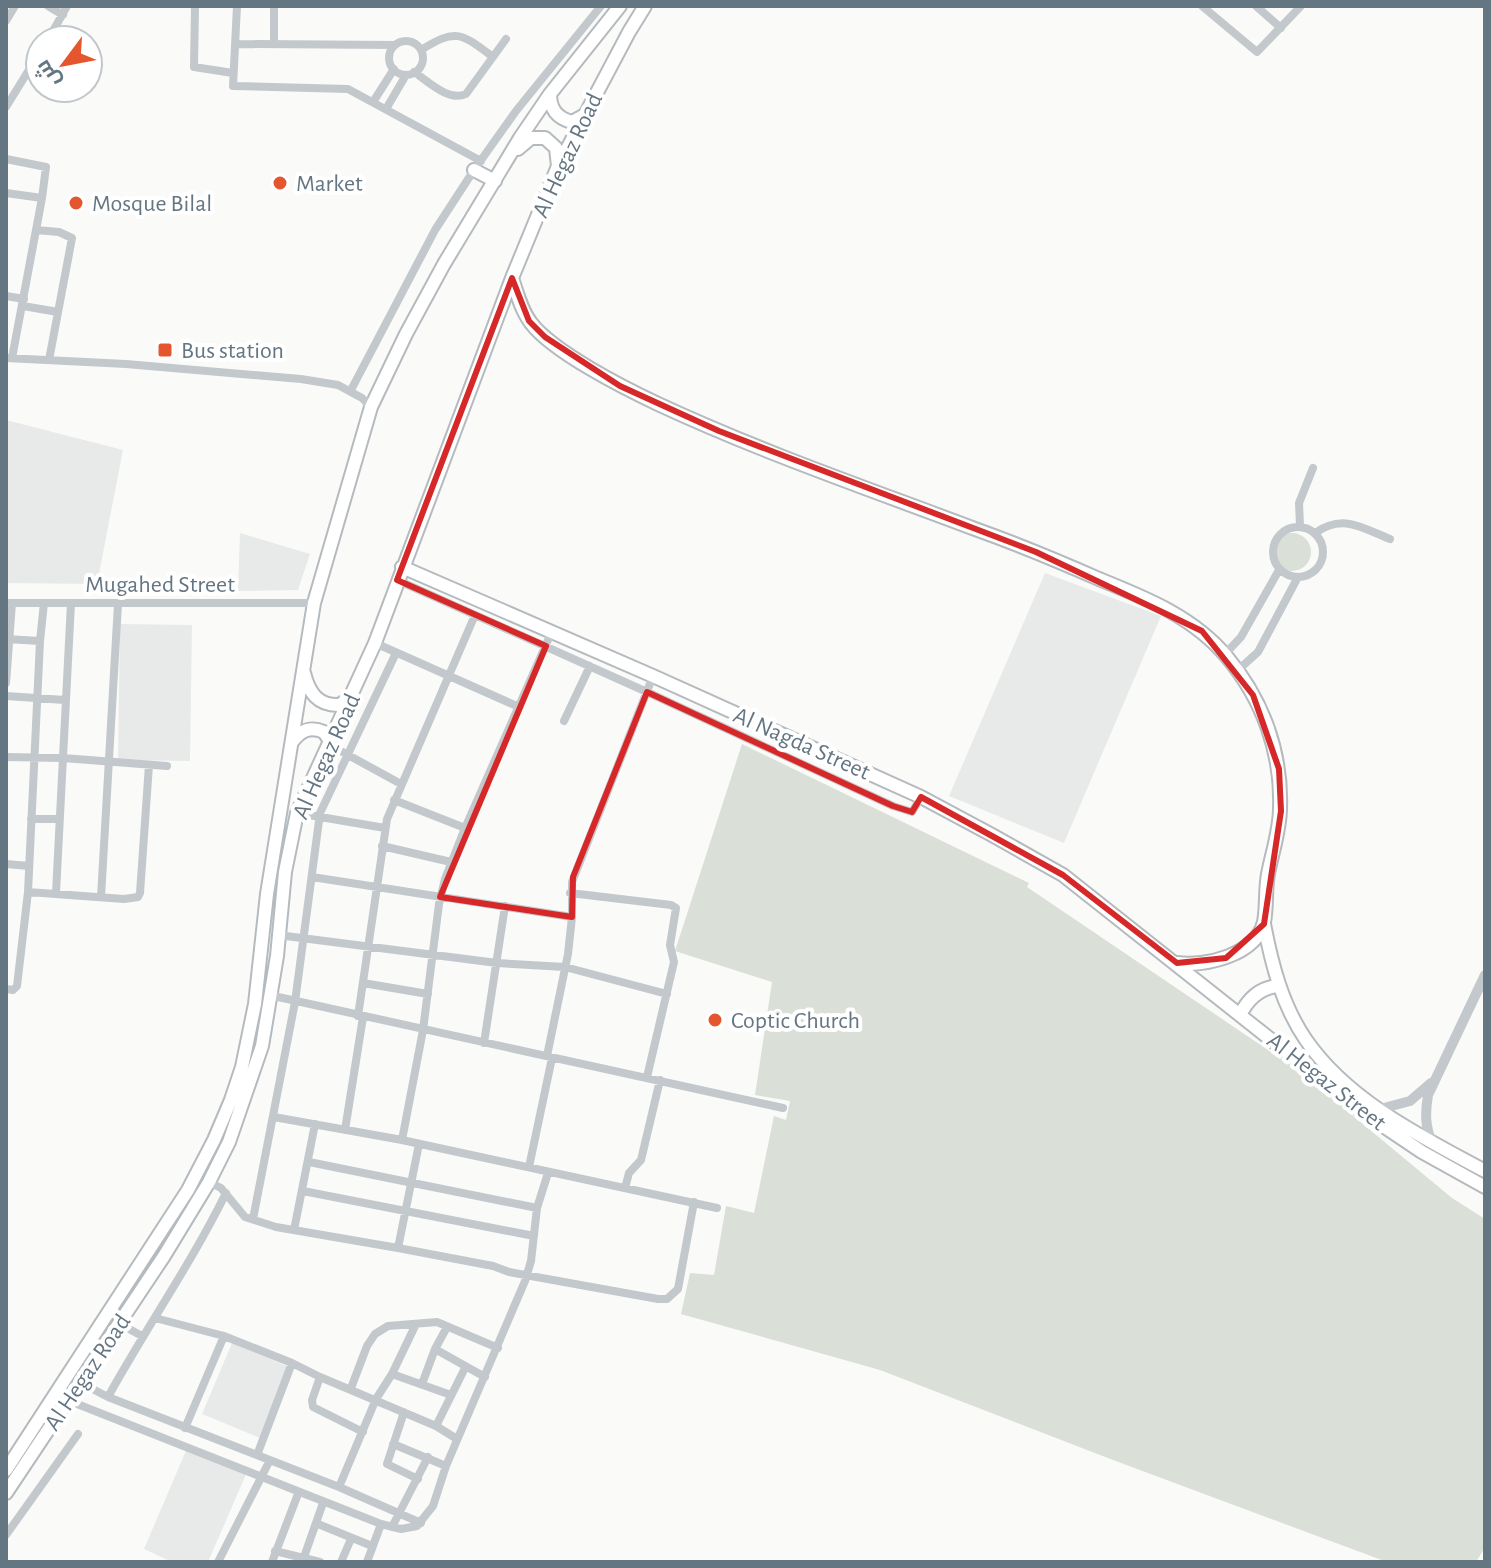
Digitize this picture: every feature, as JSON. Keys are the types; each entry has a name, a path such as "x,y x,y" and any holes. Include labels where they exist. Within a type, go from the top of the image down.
{"main road":[{"name":"Al Hegaz Road","path":"6,1470 188,1190 204,1163 231,1100 242,1067 255,1004 267,894 314,603 371,407 436,278 509,155 550,94 619,6"},
{"name":"Al Hegaz Road","path":"6,1493 120,1324 209,1182 238,1119 262,1046 285,872 297,813 375,643 512,278 558,166 645,6"},
{"path":"550,94 550,102 558,116 572,122 583,116"},
{"path":"509,155 531,138 545,138 556,148 558,166"},
{"path":"478,166 495,181"},
{"name":"Al Hegaz Street","path":"512,278 529,321 545,337 620,386 719,431 1036,552 1124,589 1172,611 1202,631 1238,670 1267,723 1279,769 1281,811 1266,883 1264,924 1279,986 1306,1041 1328,1066 1380,1109 1432,1143 1485,1171"},
{"name":"Al Nagda Street","path":"402,567 921,797 1063,875 1177,963"},
{"path":"303,666 308,688 322,702 340,705 353,694"},
{"path":"290,744 299,733 308,729 324,732 329,742"},
{"path":"1177,963 1197,965 1226,958 1251,940 1264,924"},
{"name":"Al Hegaz Street","path":"1177,963 1371,1118 1422,1152 1485,1187"},
{"path":"1241,1013 1256,994 1279,986"}],"street":[{"path":"48,6 65,10"},
{"path":"195,6 194,67 233,73"},
{"path":"237,6 233,86 348,89 478,166"},
{"path":"274,6 274,44"},
{"path":"351,390 435,230 516,111 601,6"},
{"path":"1202,6 1255,52 1260,52 1301,6"},
{"path":"1256,6 1281,28"},
{"path":"421,50 441,37 458,35 469,39 493,57"},
{"path":"394,69 459,97 466,94 506,39"},
{"path":"235,44 395,45 407,41 415,44 421,50 422,63 410,74 386,109"},
{"path":"394,69 389,57 395,45"},
{"path":"373,102 394,69"},
{"path":"6,107 24,78"},
{"path":"6,159 44,165 46,169 24,303 9,358 301,379 351,390 371,407"},
{"path":"6,193 42,198"},
{"path":"36,230 59,232 72,238 49,360"},
{"path":"6,296 58,312"},
{"path":"1300,526 1299,503 1313,468"},
{"path":"1315,533 1334,523 1345,522 1390,539"},
{"path":"1300,526 1315,533 1321,540 1323,557 1314,571 1298,577 1279,570 1272,554 1273,545 1283,531 1300,526"},
{"path":"1225,654 1241,637 1279,570"},
{"path":"1238,670 1258,652 1298,577"},
{"path":"397,580 893,806 912,812 921,797"},
{"path":"6,683 9,603"},
{"name":"Mugahed Street","path":"9,603 314,603"},
{"path":"6,989 13,990 17,986 28,892 44,603"},
{"path":"56,893 71,603"},
{"path":"101,897 118,604"},
{"path":"345,1130 385,828 394,800 475,615"},
{"path":"402,1140 423,1030 440,897 465,828 552,631"},
{"path":"7,639 40,641"},
{"path":"375,643 519,707"},
{"path":"253,1219 295,1002 319,817 396,653"},
{"path":"564,721 590,666"},
{"path":"529,1167 565,967 572,917 570,893 573,877 653,676"},
{"path":"6,696 65,700"},
{"path":"329,742 401,784"},
{"path":"6,757 167,766"},
{"path":"28,892 135,899 140,893 149,765"},
{"path":"394,800 465,828"},
{"path":"297,813 385,828"},
{"path":"31,819 59,819"},
{"path":"382,846 451,862"},
{"path":"6,864 29,866"},
{"path":"312,877 572,917"},
{"path":"570,893 675,907 670,945 674,962 647,1077"},
{"path":"484,1043 505,906"},
{"path":"278,935 497,963 565,967 667,994"},
{"path":"1432,1143 1425,1113 1428,1095 1485,975"},
{"path":"363,983 428,994"},
{"path":"269,995 783,1108"},
{"path":"1380,1109 1410,1101 1435,1079"},
{"path":"625,1188 629,1173 641,1160 660,1080"},
{"path":"274,1117 402,1140 717,1208"},
{"path":"294,1230 315,1124"},
{"path":"398,1248 419,1144"},
{"path":"309,1162 537,1208"},
{"path":"67,1400 298,1494 381,1524 406,1529 421,1523 433,1506 457,1439 527,1276 537,1208 548,1173"},
{"path":"209,1182 226,1193 245,1217 276,1227 658,1299 667,1299 678,1289 694,1202"},
{"path":"303,1191 534,1236"},
{"path":"108,1397 142,1336 192,1259 226,1193"},
{"path":"155,1318 224,1336 292,1363 436,1426 457,1439"},
{"path":"351,1388 367,1346 375,1334 388,1326 437,1322 498,1348"},
{"path":"120,1324 142,1336"},
{"path":"339,1487 376,1399 416,1324"},
{"path":"422,1384 447,1327"},
{"path":"185,1428 224,1336"},
{"path":"435,1349 485,1377"},
{"path":"257,1455 292,1363"},
{"path":"436,1426 465,1368"},
{"path":"392,1374 451,1395"},
{"path":"320,1377 311,1403 313,1407 363,1432"},
{"path":"81,1383 108,1397 339,1487 421,1523"},
{"path":"404,1412 387,1464 418,1479"},
{"path":"6,1535 78,1434"},
{"path":"393,1444 446,1466"},
{"path":"392,1527 428,1457"},
{"path":"218,1562 270,1460"},
{"path":"272,1562 298,1494"},
{"path":"304,1557 323,1503"},
{"path":"318,1524 372,1546"},
{"path":"367,1562 381,1524"},
{"path":"341,1562 351,1539"},
{"path":"275,1551 320,1562"}],"highlighted area":[{"path":"512,278 529,321 545,337 620,386 719,431 1036,552 1202,631 1253,695 1279,769 1281,811 1264,924 1226,958 1177,963 1063,875 921,797 912,812 893,806 647,692 573,877 572,917 440,897 546,646 397,580"}],"shaded area":[{"path":"6,420 123,450 97,584 6,583"},
{"path":"240,533 310,554 298,590 238,591"},
{"path":"1292,533 1306,538 1311,552 1306,566 1292,571 1278,566 1273,552 1278,538"},
{"path":"1045,573 1161,616 1064,843 949,796"},
{"path":"120,624 192,625 190,761 118,760"},
{"path":"742,744 1029,883 1027,887 1299,1071 1452,1198 1485,1219 1485,1547 1476,1562 1387,1562 880,1370 681,1314 690,1273 714,1275 726,1206 754,1213 774,1116 786,1120 790,1101 755,1095 772,982 675,951"},
{"path":"232,1343 289,1367 260,1438 202,1414"},
{"path":"188,1446 247,1472 208,1562 172,1562 144,1549"}],"place":[{"name":"Market","path":"280,183"},
{"name":"Mosque Bilal","path":"76,203"},
{"name":"Bus station","path":"165,350"},
{"name":"Coptic Church","path":"715,1020"}]}
